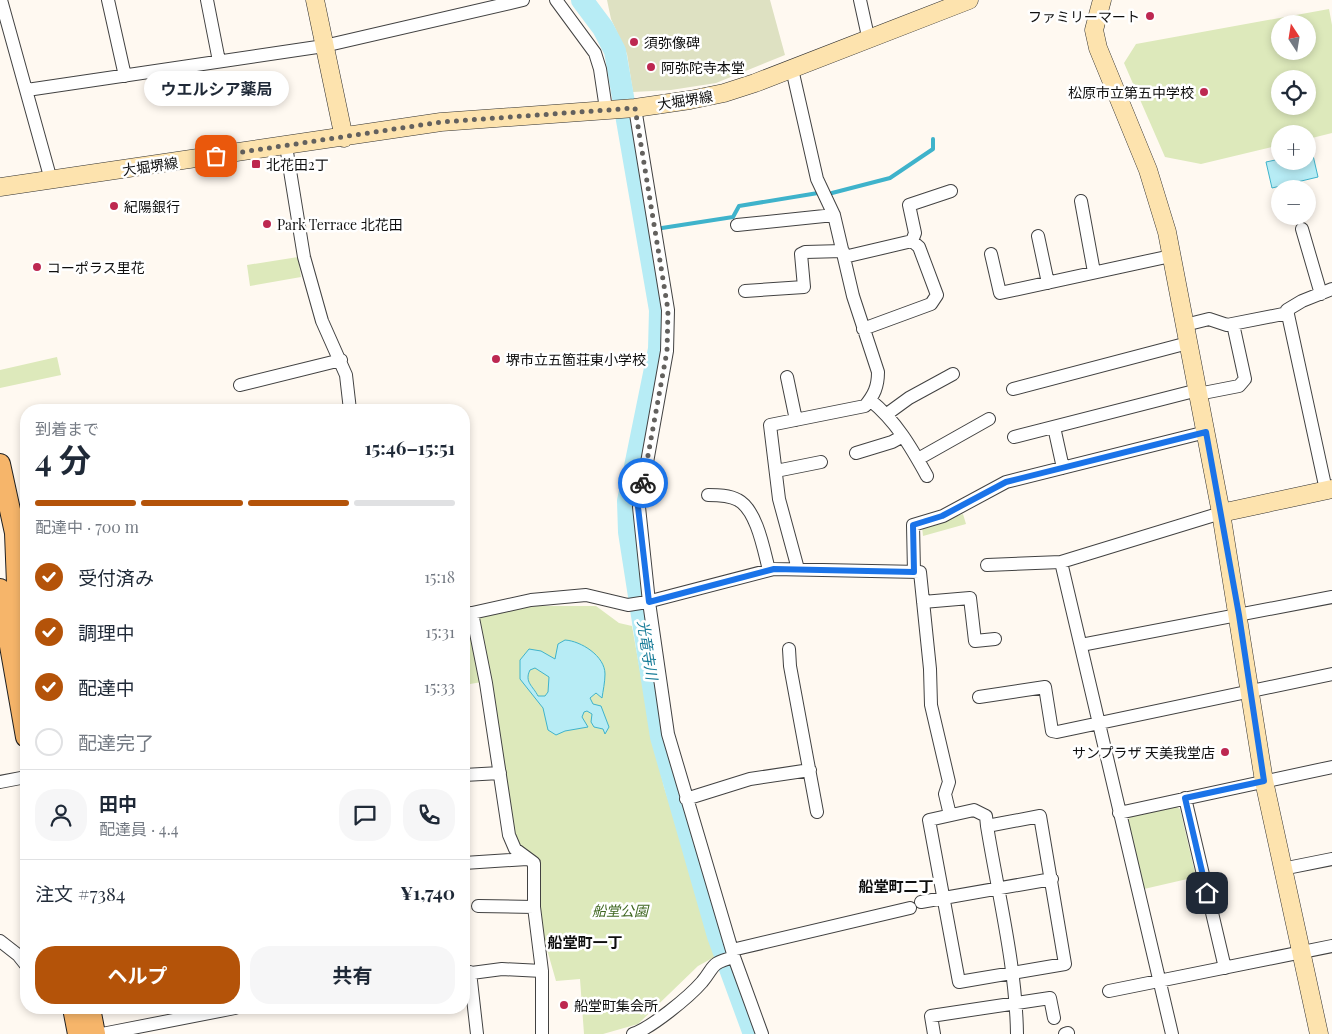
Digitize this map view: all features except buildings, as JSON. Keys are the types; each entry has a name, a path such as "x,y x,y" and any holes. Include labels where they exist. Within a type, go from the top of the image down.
{"main road":[{"path":"0,464 15,532 20,660"},
{"path":"0,517 18,609"},
{"path":"0,589 20,660"},
{"path":"0,623 20,660"},
{"path":"74,1014 78,1034"},
{"path":"91,1014 95,1034"}],"street":[{"path":"1,0 51,180"},
{"path":"108,0 125,76"},
{"path":"207,0 219,61"},
{"path":"315,0 344,138"},
{"path":"27,90 324,46 523,0"},
{"path":"556,0 595,53 600,69 622,108 668,310 667,351 638,507 648,602 668,734 733,955 762,1034"},
{"path":"860,0 868,41"},
{"path":"1102,0 1094,30 1098,48 1148,170 1167,232 1221,513 1239,615 1264,781 1282,869 1318,1034 1332,1031"},
{"name":"大堀堺線","path":"0,187 344,138 441,122 622,108 724,93 868,41 959,2"},
{"path":"792,69 817,179 834,215 863,329 878,372 878,384 865,406 770,425 779,499 798,569"},
{"path":"286,146 304,257 322,321 340,360 349,390 350,404"},
{"path":"912,241 915,234 908,206 951,191"},
{"path":"1081,201 1094,272"},
{"path":"737,226 834,215"},
{"path":"987,565 1061,562 1221,513 1329,489 1287,310 1302,301 1326,291 1302,229"},
{"path":"1038,236 1048,283"},
{"path":"745,291 804,286 801,254 805,252 844,254 912,241"},
{"path":"863,329 932,304 937,295 919,247 912,241"},
{"path":"991,254 1000,294 1171,256"},
{"path":"1185,325 1209,319 1227,325 1288,313"},
{"path":"1014,437 1198,392 1239,386 1245,378 1232,324"},
{"path":"1012,389 1188,343"},
{"path":"240,385 340,360"},
{"path":"887,414 909,398 953,374"},
{"path":"788,377 796,420"},
{"path":"870,400 887,414 918,459 927,476"},
{"path":"918,459 989,419"},
{"path":"1054,427 1063,468"},
{"path":"914,572 913,525 942,516 1006,482 1206,432"},
{"path":"856,453 892,442 903,436"},
{"path":"776,471 821,462"},
{"path":"708,495 728,496 740,501 760,533 769,570"},
{"path":"1061,562 1172,1034"},
{"path":"470,614 531,600 586,595 632,604 648,602 769,570 920,572 930,669 931,706 950,782 946,794 950,815"},
{"path":"1081,645 1332,597"},
{"path":"923,602 970,598 975,642 995,638"},
{"path":"470,624 500,773 508,834 515,849 534,863 536,873 534,907 542,971 542,1034"},
{"path":"789,648 817,812"},
{"path":"979,697 1045,687 1052,731 1057,732 1332,674"},
{"path":"1119,813 1332,767"},
{"path":"686,798 750,779 810,770"},
{"path":"470,775 500,773"},
{"path":"0,782 20,777"},
{"path":"1185,798 1224,968"},
{"path":"987,826 1040,816 1065,964 1012,974 959,982 929,820 974,810 986,816 987,826 1012,974 1017,1034"},
{"path":"470,863 528,859"},
{"path":"1282,869 1332,859"},
{"path":"633,1034 646,1030 702,982 711,966 733,955 944,898 1052,879"},
{"path":"478,906 534,907"},
{"path":"0,941 20,957"},
{"path":"1109,991 1332,946"},
{"path":"470,973 502,969 542,971"},
{"path":"470,991 477,1034"},
{"path":"934,1034 931,1016 1050,998 1054,1018"},
{"path":"102,1034 202,1014"}],"green space":[{"path":"607,0 770,0 785,55 716,83 671,90 633,92 627,54 611,19"},
{"name":"松原市立第五中学校","path":"1329,9 1332,25 1332,133 1316,137 1316,125 1271,125 1271,147 1201,164 1165,157 1124,63 1136,44 1271,20 1271,60 1316,60 1316,15 1296,15"},
{"path":"298,257 301,277 250,286 247,265"},
{"path":"57,357 61,375 0,388 0,370"},
{"path":"963,514 966,524 923,536 922,527"},
{"name":"船堂公園","path":"537,606 596,606 619,623 632,626 651,733 664,787 718,955 698,966 638,1024 603,1034 584,1034 580,979 556,981 542,932 540,867 536,859 515,837 477,616"},
{"path":"470,631 482,682 470,684"},
{"path":"1174,806 1180,809 1196,877 1144,889 1128,820 1131,815"}],"water":[{"path":"1271,161 1271,170 1316,170 1316,168 1318,177 1305,180 1271,180 1271,184 1266,162"},
{"path":"565,640 578,643 585,646 601,661 605,674 602,698 596,693 590,698 593,704 601,706 609,727 605,734 603,729 594,727 591,722 592,714 587,711 584,712 582,717 588,727 565,731 556,735 548,730 543,708 520,679 520,660 529,649 541,651 555,659 558,644","holes":["535,668 549,677 548,692 545,696 538,696 528,678 530,670"]}],"waterway":[{"name":"光竜寺川","path":"582,0 603,28 615,51 660,310 659,349 628,501 629,532 661,737 718,936 754,1034"},
{"path":"832,193 890,178 933,149 933,139"},
{"path":"662,228 733,217 739,206 818,193"}],"way so far":[{"path":"216,156 441,122 635,108 668,310 667,351 643,483"}],"place":[{"name":"ファミリーマート","path":"1150,16"},
{"name":"須弥像碑","path":"634,42"},
{"name":"阿弥陀寺本堂","path":"651,67"},
{"name":"松原市立第五中学校","path":"1204,92"},
{"name":"ウエルシア薬局","path":"216,156"},
{"name":"北花田2丁","path":"256,164"},
{"name":"紀陽銀行","path":"114,206"},
{"name":"Park Terrace 北花田","path":"267,224"},
{"name":"コーポラス里花","path":"37,267"},
{"name":"堺市立五箇荘東小学校","path":"496,359"},
{"name":"サンプラザ 天美我堂店","path":"1225,752"},
{"name":"船堂町集会所","path":"564,1005"}],"district":[{"name":"船堂町二丁","path":"896,886"},
{"name":"船堂町一丁","path":"585,942"}],"route":[{"path":"643,483 638,507 649,602 774,569 914,572 913,525 942,516 1006,482 1206,432 1239,615 1264,781 1185,798 1207,893"}]}
